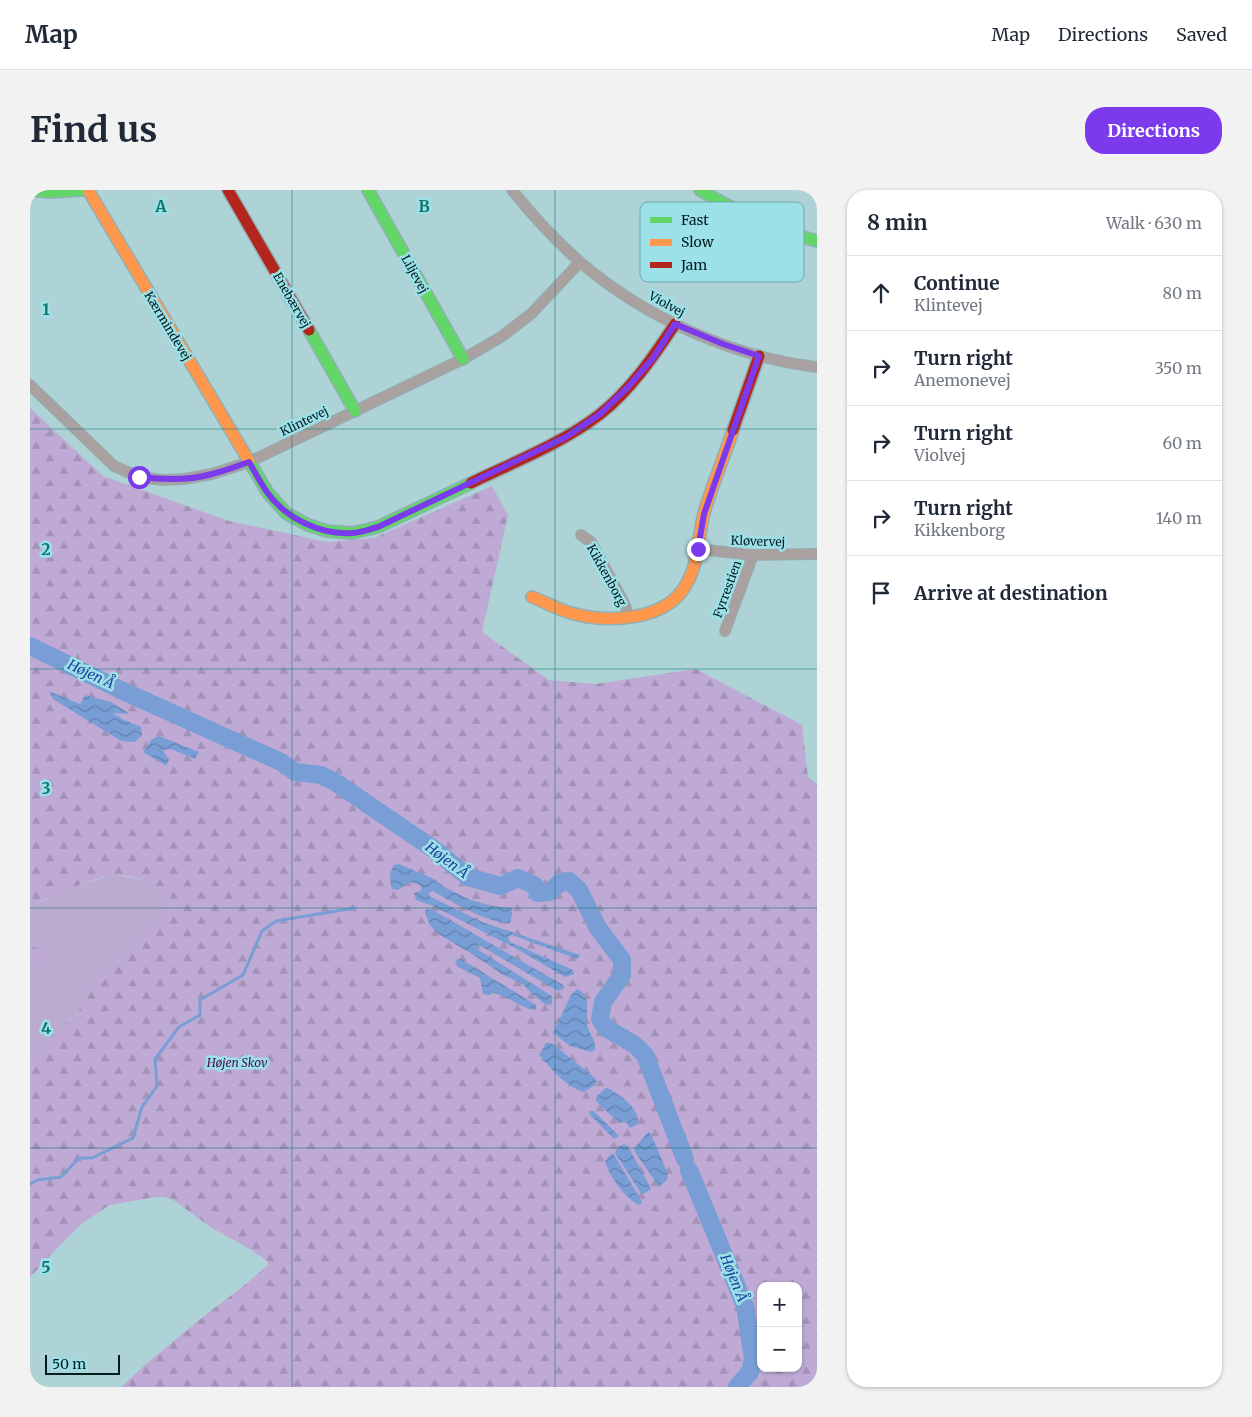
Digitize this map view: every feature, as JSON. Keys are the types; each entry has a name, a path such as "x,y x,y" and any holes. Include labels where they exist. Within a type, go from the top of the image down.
{"street":[{"path":"30,190 50,192 81,190"},
{"name":"Kærmindevej","path":"88,190 268,493 286,513 308,525 327,531 352,533 378,527 566,437 593,419 628,387 653,358 675,324"},
{"name":"Enebærvej","path":"228,190 355,411"},
{"name":"Liljevej","path":"368,190 463,359"},
{"name":"Violvej","path":"512,190 539,222 580,262 622,294 675,324 723,344 759,356 817,367"},
{"path":"700,190 719,202"},
{"path":"804,237 817,241"},
{"name":"Klintevej","path":"30,386 114,466 139,477 163,480 184,479 212,474 249,462 463,359 501,337 531,314 580,262"},
{"name":"Kikkenborg","path":"532,597 576,615 600,618 646,615 673,601 686,586 693,571 704,514 759,356"},
{"name":"Kikkenborg","path":"581,536 591,542 624,603 629,617"},
{"name":"Kløvervej","path":"698,549 753,555 817,554"},
{"name":"Fyrrestien","path":"725,631 753,555"}],"shaded area":[{"path":"112,875 138,879 154,885 167,896 170,904 153,920 136,945 99,976 75,1017 57,1029 30,1061 30,962 43,962 34,947 30,948 30,905 44,901 74,887"}],"green space":[{"name":"Højen Skov","path":"30,408 103,476 229,521 327,542 374,538 492,486 508,515 482,632 549,680 595,684 696,669 802,725 808,777 817,784 817,1387 121,1387 209,1312 241,1288 268,1265 268,1262 253,1251 212,1228 172,1199 155,1197 110,1205 84,1222 30,1277 30,1061 57,1029 75,1017 99,976 136,945 153,920 170,904 165,895 155,887 136,878 121,876 105,877 90,881 30,905"},
{"path":"30,948 39,949 44,962 30,962"}],"water":[{"path":"49,691 80,704 85,695 111,702 130,714 113,713 141,727 142,735 135,742 121,741 53,699"},
{"path":"159,736 199,752 195,759 171,749 163,750 169,760 166,766 143,752 152,739"},
{"path":"399,864 432,878 446,888 471,900 492,906 512,908 510,923 501,922 471,912 433,891 428,893 431,897 482,922 580,955 577,959 512,935 508,937 510,942 573,970 574,974 565,977 515,948 433,906 416,900 414,893 422,890 420,885 410,882 398,890 392,889 390,879 392,871 394,865"},
{"path":"426,909 433,910 563,985 564,989 558,991 479,945 477,949 552,996 552,1004 546,1005 524,985 502,974 437,933 430,925 425,913"},
{"path":"461,959 536,1005 536,1010 493,993 489,995 483,994 480,978 458,967 455,962"},
{"path":"577,989 582,992 587,1000 587,1024 595,1046 595,1050 591,1052 570,1046 553,1033 571,995"},
{"path":"546,1043 553,1044 595,1078 597,1082 595,1085 584,1092 565,1082 539,1055"},
{"path":"606,1088 629,1103 636,1113 638,1124 630,1128 627,1123 619,1123 596,1101 596,1097"},
{"path":"590,1111 596,1113 619,1136 615,1139 613,1138 591,1116"},
{"path":"648,1132 651,1134 668,1174 667,1180 659,1187 634,1148"},
{"path":"624,1144 628,1146 651,1189 642,1195 615,1153 618,1147"},
{"path":"613,1153 642,1203 638,1205 627,1196 611,1174 605,1162"}],"waterway":[{"name":"Højen Å","path":"30,646 123,691 281,762 295,772 321,775 335,782 435,850 468,877 500,886 518,878 534,885 538,893 549,892 561,882 569,881 579,890 598,928 622,960 622,975 603,1002 600,1019 606,1028 635,1045 645,1055 685,1159"},
{"path":"30,1184 37,1180 61,1177 79,1158 92,1158 133,1138 142,1107 157,1086 155,1059 179,1027 200,1015 200,1000 243,975 262,931 276,921 355,908"},
{"name":"Højen Å","path":"689,1170 745,1306 753,1359 750,1372 737,1387"}],"traffic: fast":[{"path":"30,190 50,192 81,190"},
{"path":"368,190 463,359"},
{"path":"700,190 721,202"},
{"path":"804,237 817,241"},
{"path":"309,330 355,411"},
{"path":"249,461 268,493 286,513 308,525 327,531 352,533 378,527 471,483"}],"traffic: slow":[{"path":"88,190 249,461"},
{"path":"532,597 571,613 602,618 619,618 651,612 666,605 678,596 687,583 694,566 704,513 733,430"}],"traffic: jam":[{"path":"228,190 309,330"},
{"path":"471,483 553,444 599,415 631,384 650,361 675,324"},
{"path":"733,430 759,356"}],"route":[{"path":"139,477 163,480 184,479 212,474 249,462 268,493 286,513 308,525 327,531 352,533 378,527 566,437 600,414 628,387 653,358 675,324 723,344 759,356 704,514 698,549"}]}
